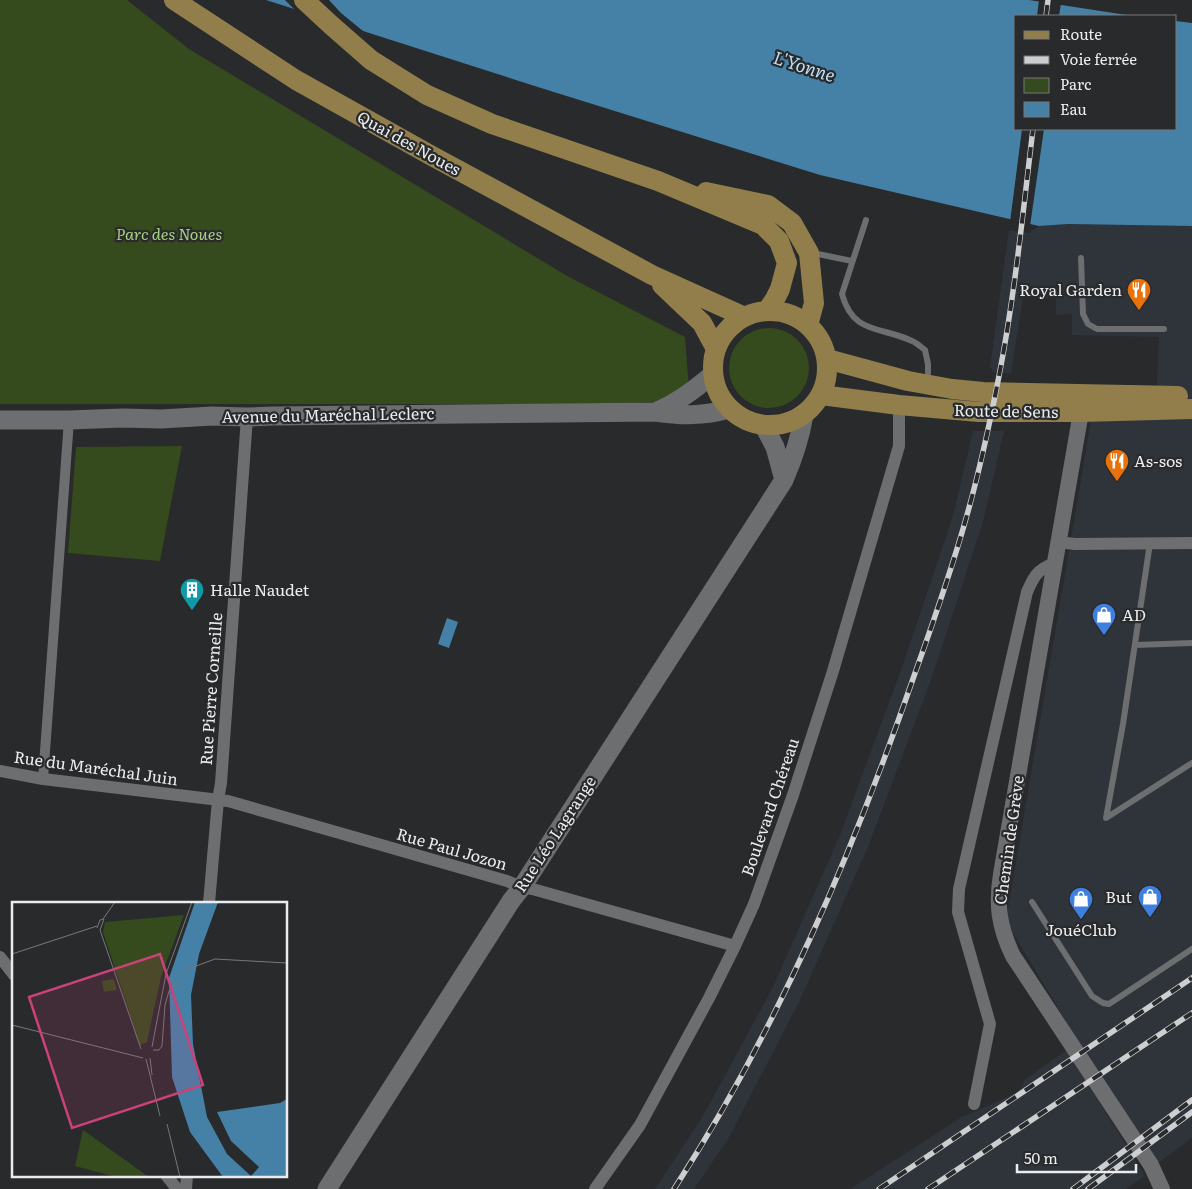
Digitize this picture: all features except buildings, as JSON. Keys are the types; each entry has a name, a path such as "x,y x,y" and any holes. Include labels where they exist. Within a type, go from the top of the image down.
{"main road":[{"name":"Quai des Noues","path":"174,0 296,80 652,275"},
{"path":"304,0 371,60 427,95 492,124 658,181 762,225 779,241 787,263 780,289 767,310"},
{"path":"658,181 768,205 792,223 809,253 814,303 808,325"},
{"path":"652,275 745,317"},
{"path":"652,275 702,323 716,348"},
{"path":"767,310 796,316 808,325 821,340 827,359 827,377 822,395 804,415 792,422 764,426 751,423 729,409 716,387 713,361 716,348 723,336 733,325 756,312 767,310"},
{"name":"Route de Sens","path":"827,359 908,381 952,389 982,392 1192,397"},
{"path":"656,412 691,392 713,374"},
{"name":"Route de Sens","path":"822,395 899,405 979,412 1192,409"},
{"name":"Avenue du Maréchal Leclerc","path":"0,420 656,412 677,415 701,415 729,409"},
{"name":"Rue Léo Lagrange","path":"327,1189 784,480 799,443 804,415"},
{"path":"764,426 775,447 784,480"}],"street":[{"name":"Boulevard Chéreau","path":"595,1189 640,1125 709,998 754,904 793,795 833,671 899,446 899,405"},
{"name":"Chemin de Grève","path":"1081,412 998,892 998,912 1001,928 1013,956 1151,1165 1162,1189"},
{"name":"Rue Pierre Corneille","path":"209,902 221,783 247,417"},
{"path":"43,778 69,420"},
{"path":"1058,542 1075,544 1192,543"},
{"name":"Chemin de Grève","path":"974,1104 990,1024 958,912 959,889 1027,592 1037,572 1054,563"},
{"name":"Rue du Maréchal Juin","path":"0,771 218,800"},
{"name":"Rue Paul Jozon","path":"218,800 228,801 522,887 546,892 735,946"},
{"path":"0,957 12,972"},
{"path":"167,1176 176,1189"},
{"path":"186,1189 187,1176"}],"lane":[{"path":"866,220 842,294 845,306 862,325 913,341 925,350 928,374"},
{"path":"809,253 852,261"},
{"path":"1081,258 1083,314 1088,324 1096,329 1164,329"},
{"path":"1150,543 1123,724 1106,818 1192,763"},
{"path":"1135,645 1192,643"},
{"path":"1032,902 1092,996 1103,1003 1109,1004 1192,950"}],"shaded area":[{"path":"1068,224 1192,226 1192,1138 1157,1164 1079,1043 1006,921 1091,421 1157,386 1159,337 1072,335 1072,314 1056,315 1056,298 1023,297 1011,374 993,372 990,367 1009,230 1029,233 1039,226"},
{"path":"973,431 1004,431 983,522 931,680 868,847 799,1002 728,1139 694,1189 655,1189 703,1116 773,987 840,835 901,670 953,516"},
{"path":"1067,1050 1145,1176 1126,1189 850,1189 962,1117 1010,1096 1022,1088 1024,1080"}],"green space":[{"name":"Parc des Noues","path":"0,0 127,0 189,49 569,277 685,337 690,402 543,404 0,404"},
{"path":"769,328 784,331 797,340 806,353 809,368 806,383 797,396 784,405 769,408 754,405 741,396 732,383 729,368 732,353 741,340 754,331"},
{"path":"182,446 160,561 68,553 76,447"}],"water":[{"name":"L'Yonne","path":"266,0 1029,0 1126,15 1014,15 1014,130 1177,130 1177,21 1192,23 1192,226 1068,224 1039,226 820,175"},
{"path":"447,618 458,622 449,648 438,644"}],"pier":[{"path":"285,0 329,0 341,13 369,36 297,12"},
{"path":"1039,0 1061,3 1059,15 1037,15"},
{"path":"1022,130 1044,130 1030,226 1010,222"}],"railway":[{"path":"1046,15 1048,0"},
{"path":"674,1189 746,1067 779,1004 809,940 865,809 942,596 972,498 999,376 1014,283 1033,130"},
{"path":"879,1189 1192,978"},
{"path":"928,1189 1192,1013"},
{"path":"1073,1189 1192,1100"},
{"path":"1088,1189 1192,1112"}],"place":[{"name":"Royal Garden","path":"1139,311"},
{"name":"As-sos","path":"1117,482"},
{"name":"Halle Naudet","path":"192,611"},
{"name":"AD","path":"1104,636"},
{"name":"But","path":"1150,918"},
{"name":"JouéClub","path":"1081,920"}]}
